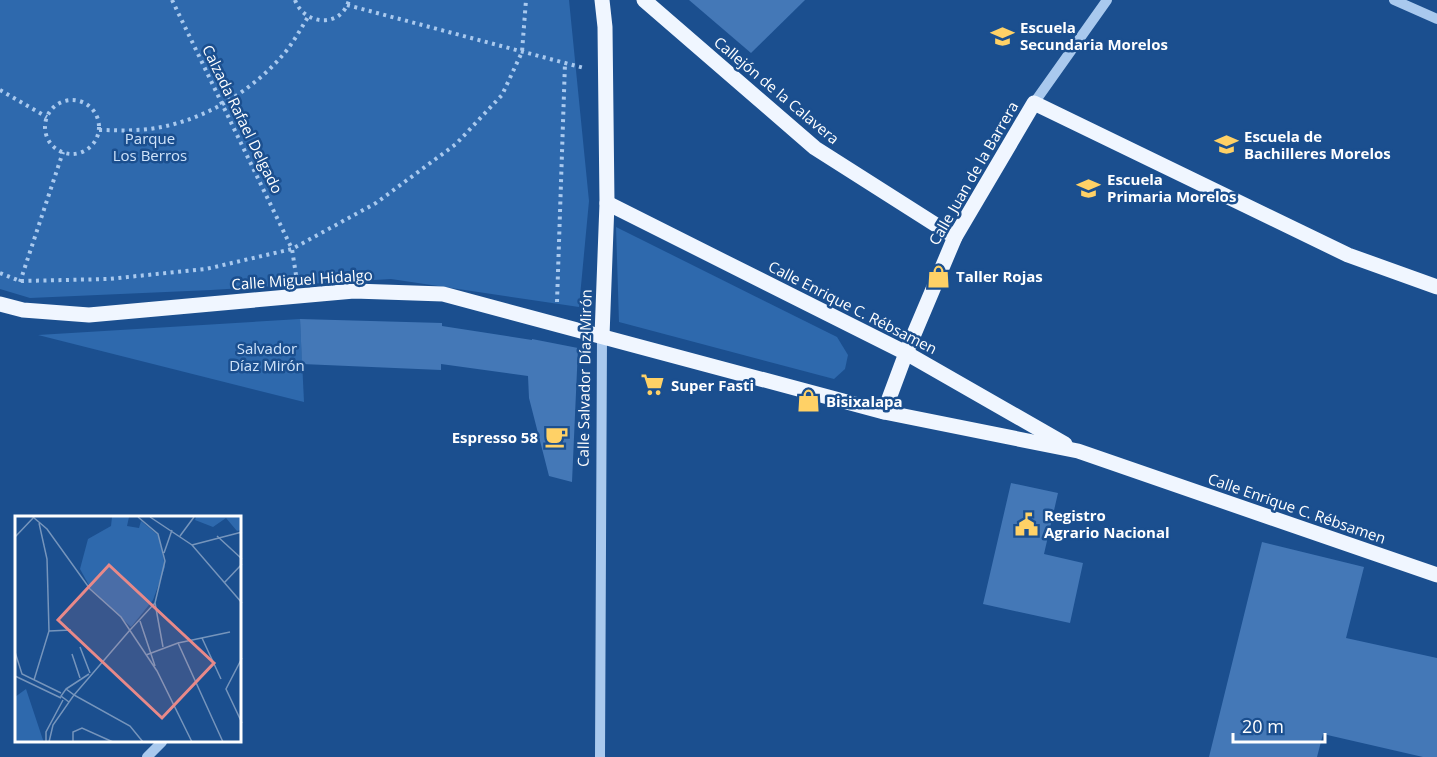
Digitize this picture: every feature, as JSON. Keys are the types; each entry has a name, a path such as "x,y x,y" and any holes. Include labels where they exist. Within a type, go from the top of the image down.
{"main road":[{"name":"Calle Salvador Díaz Mirón","path":"602,0 605,27 606,203 602,336"},
{"name":"Callejón de la Calavera","path":"644,0 815,148 954,237"},
{"name":"Calle Juan de la Barrera","path":"884,412 954,237 1034,103"},
{"path":"1034,103 1348,255 1437,287"},
{"name":"Calle Enrique C. Rébsamen","path":"606,203 906,353 1078,451"},
{"name":"Calle Miguel Hidalgo","path":"0,304 23,310 89,315 354,291 443,294 602,336"},
{"name":"Calle Enrique C. Rébsamen","path":"602,336 884,412 1078,451 1437,575"}],"street":[{"name":"Calle Juan de la Barrera","path":"1034,103 1107,0"},
{"path":"1394,0 1437,19"},
{"name":"Calle Salvador Díaz Mirón","path":"600,757 602,336"},
{"path":"147,757 162,742"}],"path":[{"name":"Calzada Rafael Delgado","path":"172,0 292,249"},
{"path":"295,0 302,13 316,21 335,18 348,2 605,74"},
{"path":"0,273 20,281 108,279 206,269 292,249 376,204 456,144 502,95 522,52 526,0"},
{"path":"99,130 138,130 181,122 222,104 259,79 284,55 308,17"},
{"path":"556,324 565,63"},
{"path":"0,90 47,117"},
{"path":"75,100 83,102 95,113 99,130 93,144 86,150 71,154 55,148 50,141 46,134 47,117 58,104 75,100"},
{"path":"20,281 63,152"}],"green space":[{"name":"Parque Los Berros","path":"0,0 569,0 589,201 579,307 391,279 30,298 0,289"},
{"path":"616,227 837,337 848,355 845,369 834,379 619,322"},
{"name":"Salvador Díaz Mirón","path":"300,319 304,402 38,335"}],"building":[{"path":"689,0 805,0 751,53"},
{"path":"300,319 442,323 442,326 578,348 572,482 549,476 529,398 528,376 441,364 441,370 302,364"},
{"name":"Registro Agrario Nacional","path":"1011,483 1058,493 1044,554 1083,563 1070,623 983,604"},
{"path":"1262,542 1364,567 1346,638 1437,658 1437,757 1423,757 1323,734 1317,757 1209,757"}],"place":[{"name":"Escuela Secundaria Morelos","path":"1002,36"},
{"name":"Escuela de Bachilleres Morelos","path":"1226,145"},
{"name":"Escuela Primaria Morelos","path":"1089,188"},
{"name":"Taller Rojas","path":"938,276"},
{"name":"Super Fasti","path":"653,385"},
{"name":"Bisixalapa","path":"808,401"},
{"name":"Espresso 58","path":"556,437"},
{"name":"Registro Agrario Nacional","path":"1026,524"}]}
